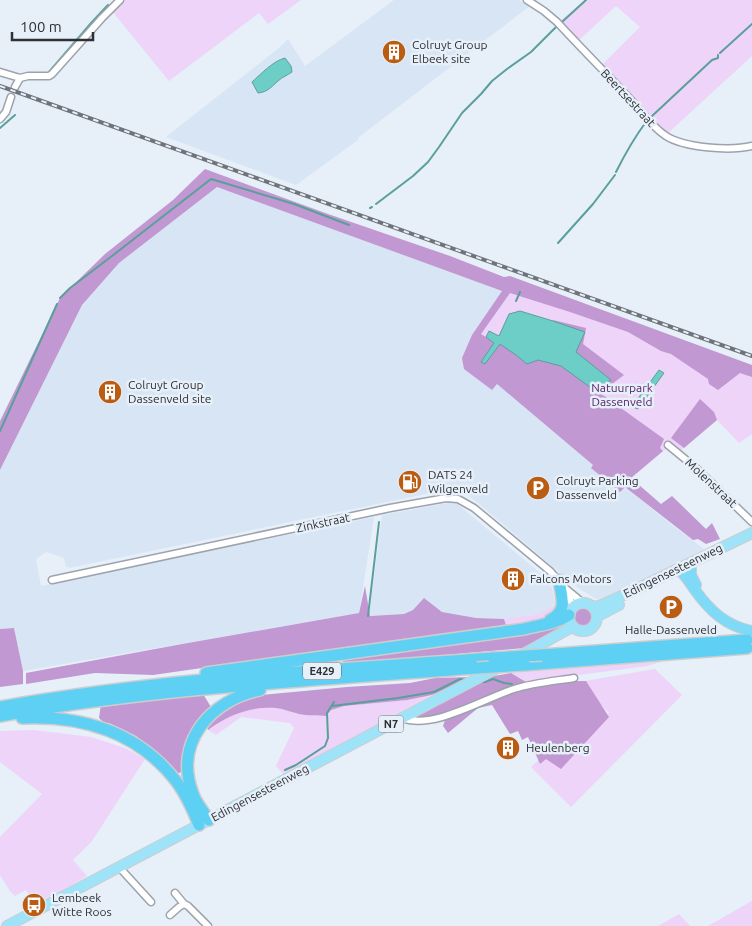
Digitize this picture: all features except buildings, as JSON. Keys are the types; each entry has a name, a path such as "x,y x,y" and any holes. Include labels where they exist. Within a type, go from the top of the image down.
{"highway":[{"path":"684,570 691,575 704,602 714,612 736,626 750,641"},
{"path":"540,625 559,614 563,603 560,590 562,584"},
{"path":"152,685 163,679 554,623 562,620 571,611"},
{"name":"E429","path":"0,707 41,699 152,685 284,673 750,641"},
{"name":"E429","path":"0,717 53,707 154,694 286,682 526,665 750,641"},
{"path":"204,822 200,806 193,794 188,772 190,750 200,726 222,705 237,696 286,682"},
{"path":"0,717 76,720 106,729 124,737 151,755 164,767 204,822"}],"main road":[{"name":"Edingensesteenweg","path":"596,612 684,570 752,534"},
{"path":"572,627 570,624 571,611 576,604 591,605 596,612"},
{"name":"N7","path":"572,627 580,631 589,631 596,625 596,612"},
{"name":"Edingensesteenweg","path":"7,926 572,627"}],"street":[{"path":"0,72 20,78 49,76 120,0"},
{"name":"Beertsestraat","path":"527,0 557,22 649,121 666,136 680,142 707,147 730,149 752,146"},
{"path":"15,87 20,78"},
{"path":"0,119 6,112 11,98"},
{"name":"Molenstraat","path":"668,445 696,468 752,522"},
{"name":"Zinkstraat","path":"52,580 390,508 446,498 458,499 474,508 550,571 583,603"},
{"name":"Zinkstraat","path":"562,584 571,611"},
{"path":"402,718 420,722 447,716 528,685 574,678"},
{"path":"119,867 151,902"},
{"path":"175,892 184,904 208,926"},
{"path":"170,915 184,904"}],"shaded area":[{"path":"394,0 519,0 530,6 359,137 358,140 296,185 166,137 288,39 305,66"},
{"path":"285,58 291,66 292,72 267,90 258,93 252,82 272,65"},
{"path":"205,169 504,277 510,276 752,365 752,377 740,373 718,390 709,384 708,379 671,354 661,351 628,332 510,293 481,334 495,343 552,328 553,320 586,328 583,344 624,375 600,393 664,439 660,448 663,451 631,478 661,504 672,496 706,529 712,523 720,539 706,544 698,539 693,540 625,487 620,492 591,468 593,465 497,384 492,390 464,369 462,358 472,335 502,291 217,187 119,263 82,305 0,470 0,421 60,298 105,254 173,200"},
{"path":"217,187 502,291 472,335 492,389 497,384 593,465 591,468 620,491 625,487 704,549 601,602 578,588 459,487 69,568 66,567 64,558 46,552 36,559 41,586 374,517 359,613 23,671 14,628 0,629 0,470 82,305 119,263"},
{"path":"520,311 585,332 576,352 611,380 594,390 561,366 538,360 527,364 500,344 485,364 481,362 494,343 486,337 489,331 499,336 509,314"},
{"path":"659,370 664,373 638,409 633,407 634,404"},
{"path":"700,399 714,412 717,420 684,448 671,438"},
{"path":"456,503 544,576 552,588 555,601 555,604 549,610 542,613 504,619 476,618 442,612 424,599 413,610 404,614 369,616 382,515"},
{"path":"365,586 370,616 404,614 413,610 424,598 442,612 476,618 504,619 506,625 404,643 347,647 153,675 95,673 26,684 26,673 359,613"},
{"path":"583,608 589,611 592,617 589,623 583,626 577,623 574,617 577,611"},
{"path":"563,622 561,627 524,648 343,664 344,657"},
{"path":"14,628 23,671 23,684 0,687 0,629"},
{"path":"511,673 526,682 586,681 609,717 561,769 546,759 540,764 528,737 522,740 518,731 510,734 492,705 478,708 448,733 443,726 445,720 467,711 418,718 417,716 494,676"},
{"path":"472,677 432,695 407,700 344,706 331,710 326,716 302,715 276,708 258,708 232,716 208,730 207,726 214,717 235,703 261,695 410,683 435,678"},
{"path":"203,694 211,707 189,737 183,772 178,773 136,736 109,723 104,723 99,718 101,704"}],"green space":[{"path":"124,0 301,0 268,24 259,13 169,81 112,11"},
{"path":"585,0 752,0 752,56 668,133 660,128 602,65 640,27 616,6 578,41 561,20"},
{"name":"Natuurpark Dassenveld","path":"502,291 528,294 752,373 752,434 739,443 717,420 679,452 667,448 631,478 498,381 492,390 464,369 462,358 472,335"},
{"path":"555,601 560,606 543,621 507,627 504,619 544,612 555,605"},
{"path":"664,661 647,666 526,682 511,673"},
{"path":"655,669 682,695 571,807 531,767 546,753 560,765 609,713 579,682"},
{"path":"432,695 284,775 276,766 294,728 290,723 241,717 216,735 208,730 232,715 258,708 276,708 326,716 331,710 344,706 407,700"},
{"path":"34,730 91,737 125,748 145,759 92,841 73,860 87,876 54,895 33,902 26,890 15,896 0,875 0,837 42,794 0,762 0,731"},
{"path":"752,901 752,926 708,926 750,902"},
{"path":"679,914 690,926 658,926"}],"waterway":[{"path":"562,22 586,0"},
{"path":"49,72 108,5"},
{"path":"720,53 752,24"},
{"path":"376,204 428,162 462,113 492,81 531,52 556,27"},
{"path":"651,117 712,60 718,58 718,55"},
{"path":"0,128 15,115"},
{"path":"616,172 646,122"},
{"path":"558,243 593,204 615,175"},
{"path":"60,298 70,288 211,179 294,204 349,225"},
{"path":"516,301 520,292"},
{"path":"0,431 57,304"},
{"path":"368,616 379,522"},
{"path":"332,706 434,692 460,679 464,680"},
{"path":"479,682 493,679 512,684"},
{"path":"285,770 325,746 328,738 327,713 334,702"}],"railway":[{"path":"0,86 752,356"}],"place":[{"name":"Colruyt Group Elbeek site","path":"394,52"},
{"name":"Colruyt Group Dassenveld site","path":"110,392"},
{"name":"DATS 24 Wilgenveld","path":"410,482"},
{"name":"Colruyt Parking Dassenveld","path":"538,488"},
{"name":"Falcons Motors","path":"513,579"},
{"name":"Halle-Dassenveld","path":"671,607"},
{"name":"Heulenberg","path":"508,748"},
{"name":"Lembeek Witte Roos","path":"34,905"}]}
